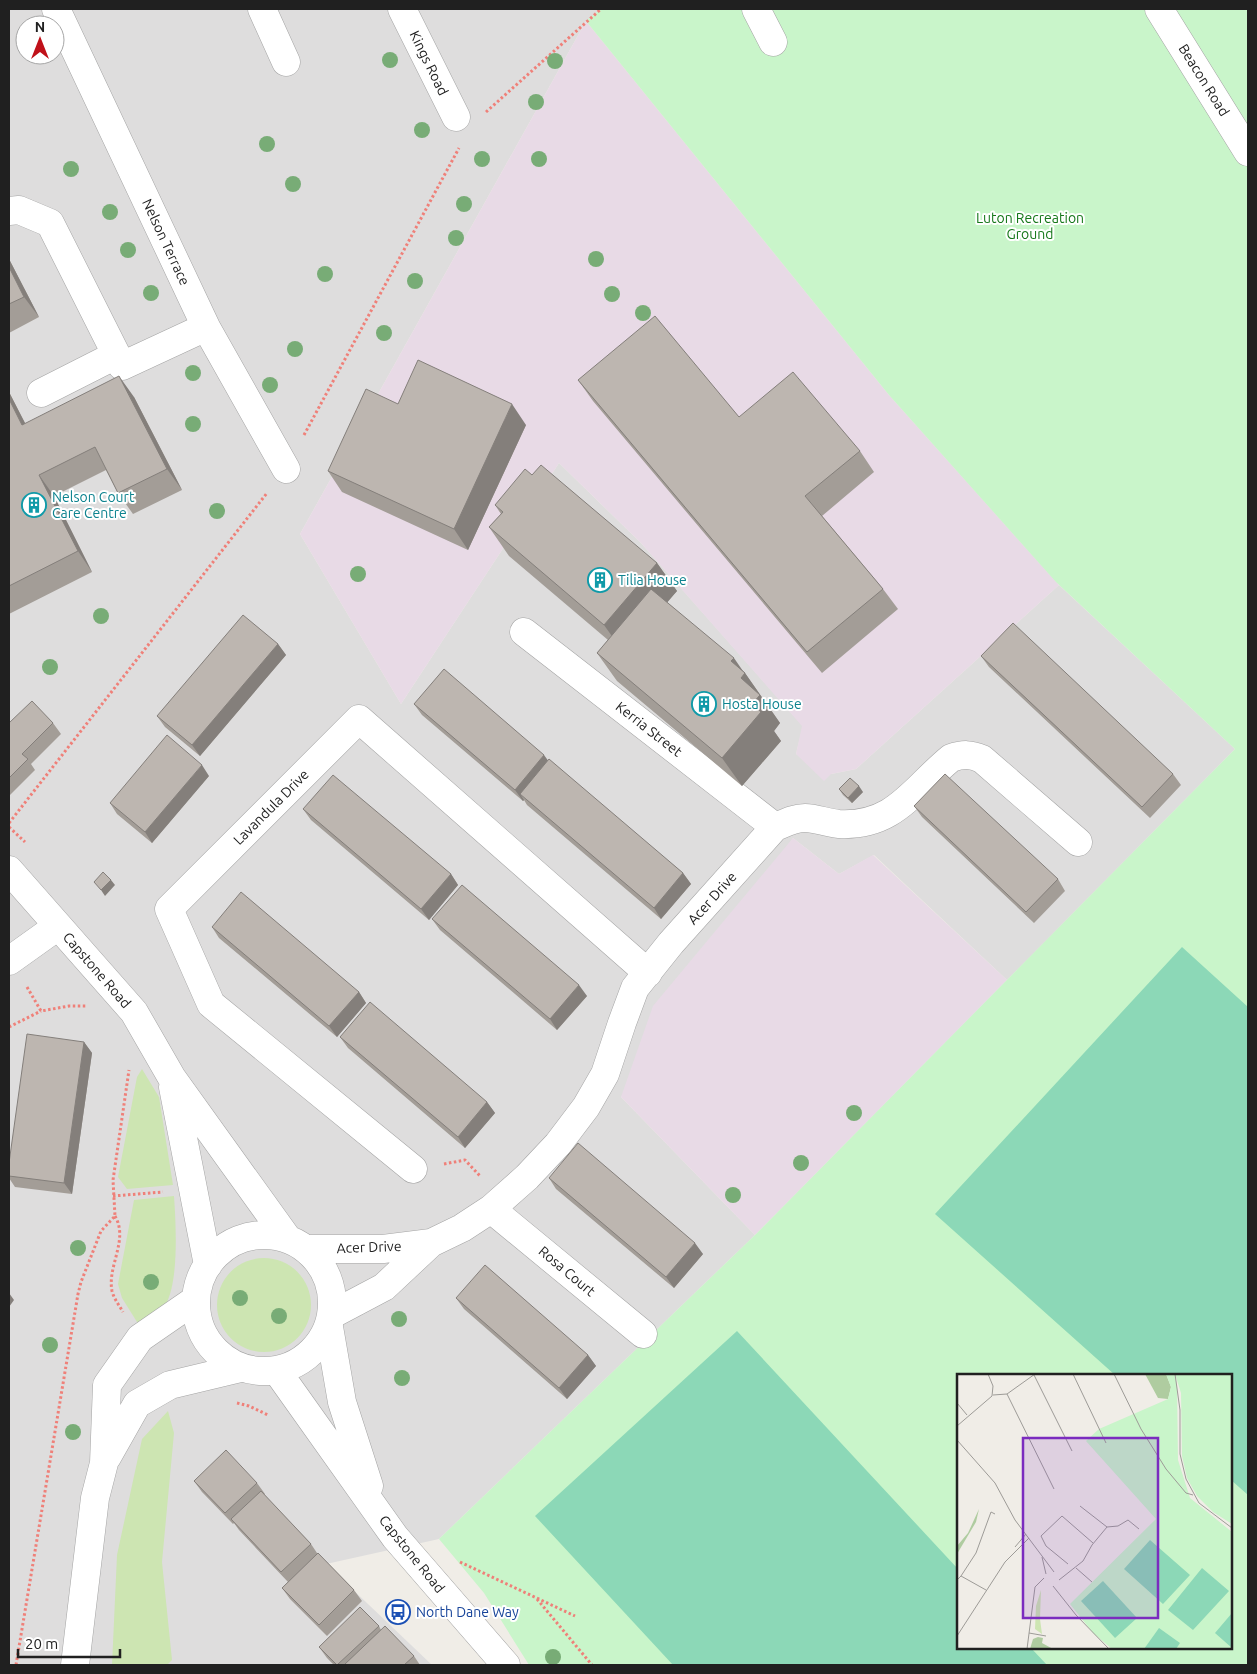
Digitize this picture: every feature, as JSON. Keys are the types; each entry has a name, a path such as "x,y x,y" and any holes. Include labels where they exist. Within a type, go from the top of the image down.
{"street":[{"name":"Nelson Terrace","path":"56,9 206,327 286,469"},
{"path":"262,9 286,62"},
{"name":"Kings Road","path":"402,9 466,126"},
{"path":"756,9 773,42"},
{"name":"Beacon Road","path":"1159,9 1248,152"},
{"path":"9,211 19,210 50,223 122,366 206,327"},
{"path":"41,392 116,355"},
{"name":"Kerria Street","path":"524,632 775,827"},
{"name":"Lavandula Drive","path":"413,1170 212,1004 169,909 359,719 648,973"},
{"name":"Acer Drive","path":"331,1320 384,1287 431,1243 462,1228 491,1209 528,1177 558,1144 586,1107 606,1074 635,988 671,943 775,827 794,819 805,818 839,824 866,822 880,818 898,808 951,758 961,754 972,754 982,758 1078,842"},
{"name":"Capstone Road","path":"13,885 58,926 134,1012 172,1078 297,1244"},
{"path":"10,960 58,926"},
{"name":"Capstone Road","path":"172,1078 208,1264"},
{"name":"Rosa Court","path":"491,1209 642,1334"},
{"path":"265,1235 297,1244 323,1267 332,1290 331,1320 312,1354 296,1365 277,1371 259,1372 241,1368 216,1353 200,1329 195,1300 199,1282 208,1264 223,1249 243,1238 265,1235"},
{"name":"Acer Drive","path":"297,1244 383,1249 431,1243"},
{"path":"75,1665 95,1498 104,1463 107,1385 140,1338 195,1300"},
{"name":"Capstone Road","path":"331,1320 342,1402 377,1511"},
{"path":"104,1463 137,1404 170,1385 241,1368"},
{"name":"Capstone Road","path":"277,1371 395,1537 506,1665"}],"path":[{"path":"9,823 286,469 466,126 601,9"},
{"path":"10,960 41,1011"},
{"path":"9,1027 41,1011 69,1006 91,1008"},
{"path":"16,1665 80,1288 101,1232 115,1216 113,1180 128,1078 128,1065"},
{"path":"465,1160 474,1169"},
{"path":"459,1562 575,1616"},
{"path":"535,1596 592,1665"}],"shaded area":[{"path":"9,9 601,9 586,21 300,534 401,704 559,463 641,543 803,726 796,754 831,774 856,769 1059,585 1235,749 1007,980 874,855 839,874 793,838 621,1097 755,1235 439,1539 326,1564 432,1665 9,1665"},
{"path":"586,21 889,395 1059,585 856,769 831,774 824,781 796,754 802,726 641,543 559,463 401,704 300,534"},
{"path":"793,838 839,874 873,855 1007,980 755,1235 621,1097 653,1006"}],"green space":[{"name":"Luton Recreation Ground","path":"601,9 1248,9 1248,1665 529,1665 484,1593 439,1539 755,1235 1235,749 1056,582 889,395 586,21"},
{"path":"1182,947 1248,1007 1248,1495 1232,1481 1232,1374 1114,1374 935,1214"},
{"path":"142,1069 159,1097 173,1185 127,1189 118,1177 137,1077"},
{"path":"174,1196 176,1252 170,1294 164,1308 142,1330 122,1298 118,1284 134,1200"},
{"path":"264,1258 282,1262 297,1272 307,1287 311,1305 307,1323 297,1338 282,1348 264,1352 246,1348 231,1338 221,1323 217,1305 221,1287 231,1272 246,1262"},
{"path":"737,1331 957,1568 957,1649 1032,1649 1047,1665 673,1665 535,1516"},
{"path":"168,1411 174,1433 162,1562 172,1660 167,1665 112,1665 117,1555 142,1439"}],"building":[{"path":"9,267 24,297 9,304"},
{"path":"655,316 739,417 793,372 860,451 805,496 883,589 807,652 578,380"},
{"path":"418,360 512,404 454,529 328,471 366,389 398,404"},
{"name":"Nelson Court Care Centre","path":"119,376 167,469 118,493 95,447 39,475 78,551 9,586 9,399 22,425"},
{"name":"Tilia House","path":"541,465 657,563 604,625 489,527 503,512 495,505 525,469 532,475"},
{"name":"Hosta House","path":"651,589 734,658 731,661 745,673 741,678 760,695 752,704 761,712 722,758 597,653"},
{"path":"243,615 278,644 192,745 157,716"},
{"path":"1013,623 1173,774 1142,807 981,656"},
{"path":"444,669 544,755 515,790 414,704"},
{"path":"32,701 53,723 22,754 28,759 9,778 9,723"},
{"path":"167,735 202,765 145,832 110,803"},
{"path":"549,759 683,873 654,908 520,794"},
{"path":"945,774 1058,879 1026,912 914,806"},
{"path":"333,775 451,874 421,909 303,809"},
{"path":"850,778 859,786 848,798 839,789"},
{"path":"103,872 111,880 101,890 94,882"},
{"path":"462,885 579,985 550,1019 432,919"},
{"path":"241,892 359,992 329,1026 212,927"},
{"path":"370,1002 487,1102 458,1137 340,1037"},
{"path":"27,1034 84,1042 64,1183 9,1176 9,1163"},
{"path":"578,1143 695,1243 666,1277 549,1178"},
{"path":"485,1265 588,1355 559,1388 456,1298"},
{"path":"226,1450 257,1483 225,1513 194,1481"},
{"path":"261,1491 311,1544 281,1572 231,1519"},
{"path":"318,1553 354,1590 319,1625 282,1588"},
{"path":"360,1607 379,1626 337,1665 319,1647"},
{"path":"385,1626 414,1656 404,1665 344,1665"}],"place":[{"name":"Nelson Court Care Centre","path":"34,505"},
{"name":"Tilia House","path":"600,580"},
{"name":"Hosta House","path":"704,704"},
{"name":"North Dane Way","path":"398,1612"}]}
